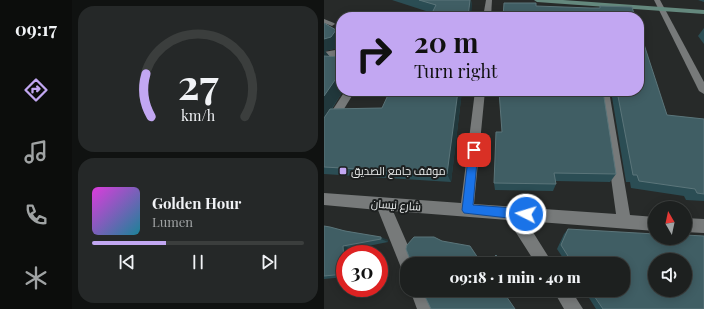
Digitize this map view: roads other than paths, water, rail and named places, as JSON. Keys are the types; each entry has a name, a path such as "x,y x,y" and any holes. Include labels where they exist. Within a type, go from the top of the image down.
{"main road":[{"path":"537,0 591,7 704,12"}],"street":[{"path":"488,12 489,0"},
{"path":"657,0 704,91"},
{"path":"324,56 336,53"},
{"path":"324,132 347,96"},
{"path":"467,210 479,96"},
{"path":"605,96 624,222"},
{"name":"شارع نيسان","path":"324,199 512,213"},
{"path":"384,204 405,257"},
{"path":"512,213 648,224"},
{"path":"512,213 540,257"},
{"path":"692,225 704,226"},
{"path":"421,297 426,309"},
{"path":"566,297 574,309"}],"lane":[{"path":"324,21 332,24"}],"place":[{"name":"موقف جامع الصديق","path":"343,171"}]}
